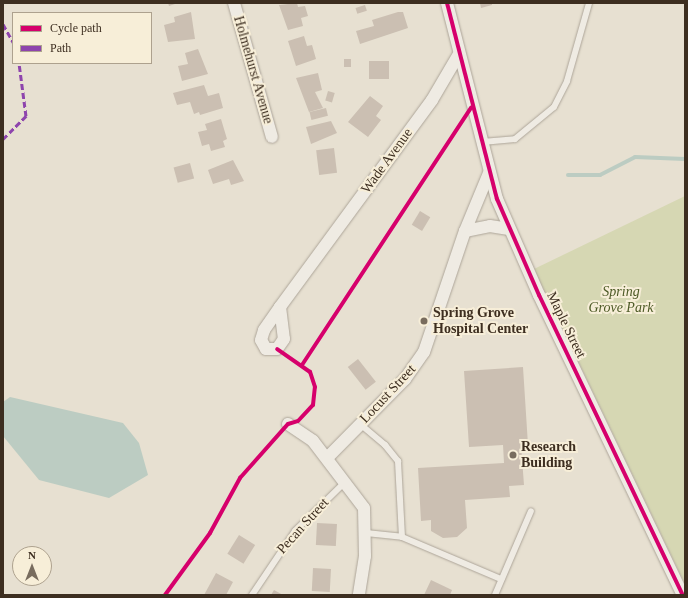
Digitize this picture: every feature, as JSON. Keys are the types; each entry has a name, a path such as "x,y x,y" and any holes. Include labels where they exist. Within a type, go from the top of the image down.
{"street":[{"name":"Holmehurst Avenue","path":"234,3 272,137"},
{"path":"447,3 459,54"},
{"name":"Maple Street","path":"459,54 480,142 489,173 509,229 683,595"},
{"name":"Wade Avenue","path":"280,307 432,100 459,54"},
{"name":"Locust Street","path":"328,457 405,379 424,352 465,231 489,173"},
{"path":"465,231 490,226 509,229"},
{"path":"288,424 301,430 328,457 364,508 366,533 359,595"}],"lane":[{"path":"480,142 515,139 554,107 567,81 588,3"},
{"path":"360,424 385,445 398,461 402,537"},
{"name":"Pecan Street","path":"252,595 295,531 346,481"},
{"path":"495,595 531,511"},
{"path":"366,533 402,537 501,579"}],"green space":[{"name":"Spring Grove Park","path":"685,196 685,584 534,269"}],"shaded area":[{"path":"10,397 123,423 139,443 148,475 109,498 39,480 3,436 3,402"}],"building":[{"path":"168,3 178,3 169,6"},
{"path":"297,3 298,7 305,6 308,16 301,18 303,26 288,30 279,5"},
{"path":"480,3 492,3 492,5 481,8"},
{"path":"365,5 367,11 357,14 355,8"},
{"path":"191,12 195,39 168,42 164,25 175,22 174,17"},
{"path":"398,12 403,12 408,28 360,44 356,31 374,26 372,20"},
{"path":"304,36 307,46 312,45 316,59 296,66 288,41"},
{"path":"198,49 208,74 182,81 178,66 188,64 185,53"},
{"path":"344,59 351,59 351,67 344,67"},
{"path":"369,61 389,61 389,79 369,79"},
{"path":"318,73 322,90 315,92 323,108 309,112 296,78"},
{"path":"204,85 208,96 219,93 223,108 200,115 199,112 194,114 190,102 177,105 173,93"},
{"path":"328,91 335,93 332,103 325,101"},
{"path":"370,96 383,106 376,116 381,120 368,137 348,122"},
{"path":"326,108 328,116 311,120 310,112"},
{"path":"221,119 227,139 223,141 225,147 211,151 209,144 202,146 198,132 207,130 205,124"},
{"path":"331,121 337,133 311,144 306,127"},
{"path":"334,148 337,173 319,175 316,150"},
{"path":"233,160 244,181 231,185 229,179 213,184 208,170"},
{"path":"190,163 194,178 178,183 174,167"},
{"path":"420,211 430,217 422,231 412,225"},
{"path":"358,359 376,382 366,390 348,367"},
{"name":"Research Building","path":"523,367 528,445 521,445 524,485 509,486 510,497 465,500 467,528 457,537 443,538 431,531 431,520 421,521 418,468 504,463 503,445 469,447 464,371"},
{"path":"317,523 337,524 336,546 316,545"},
{"path":"239,535 255,545 243,564 227,554"},
{"path":"313,568 331,569 330,592 312,591"},
{"path":"216,573 233,582 226,595 204,595"},
{"path":"431,580 452,590 450,595 424,595"},
{"path":"274,590 283,595 271,595"}],"waterway":[{"path":"568,175 600,175 635,157 685,159"}],"marked path":[{"path":"3,24 12,40"},
{"path":"3,139 26,116 19,64"}],"cycle path":[{"path":"447,3 497,199 539,295 683,595"},
{"path":"302,365 471,108"},
{"path":"165,595 210,533 240,478 288,424 298,421 313,405 315,387 310,372 277,349"}],"place":[{"name":"Spring Grove Hospital Center","path":"424,321"},
{"name":"Research Building","path":"513,455"}]}
